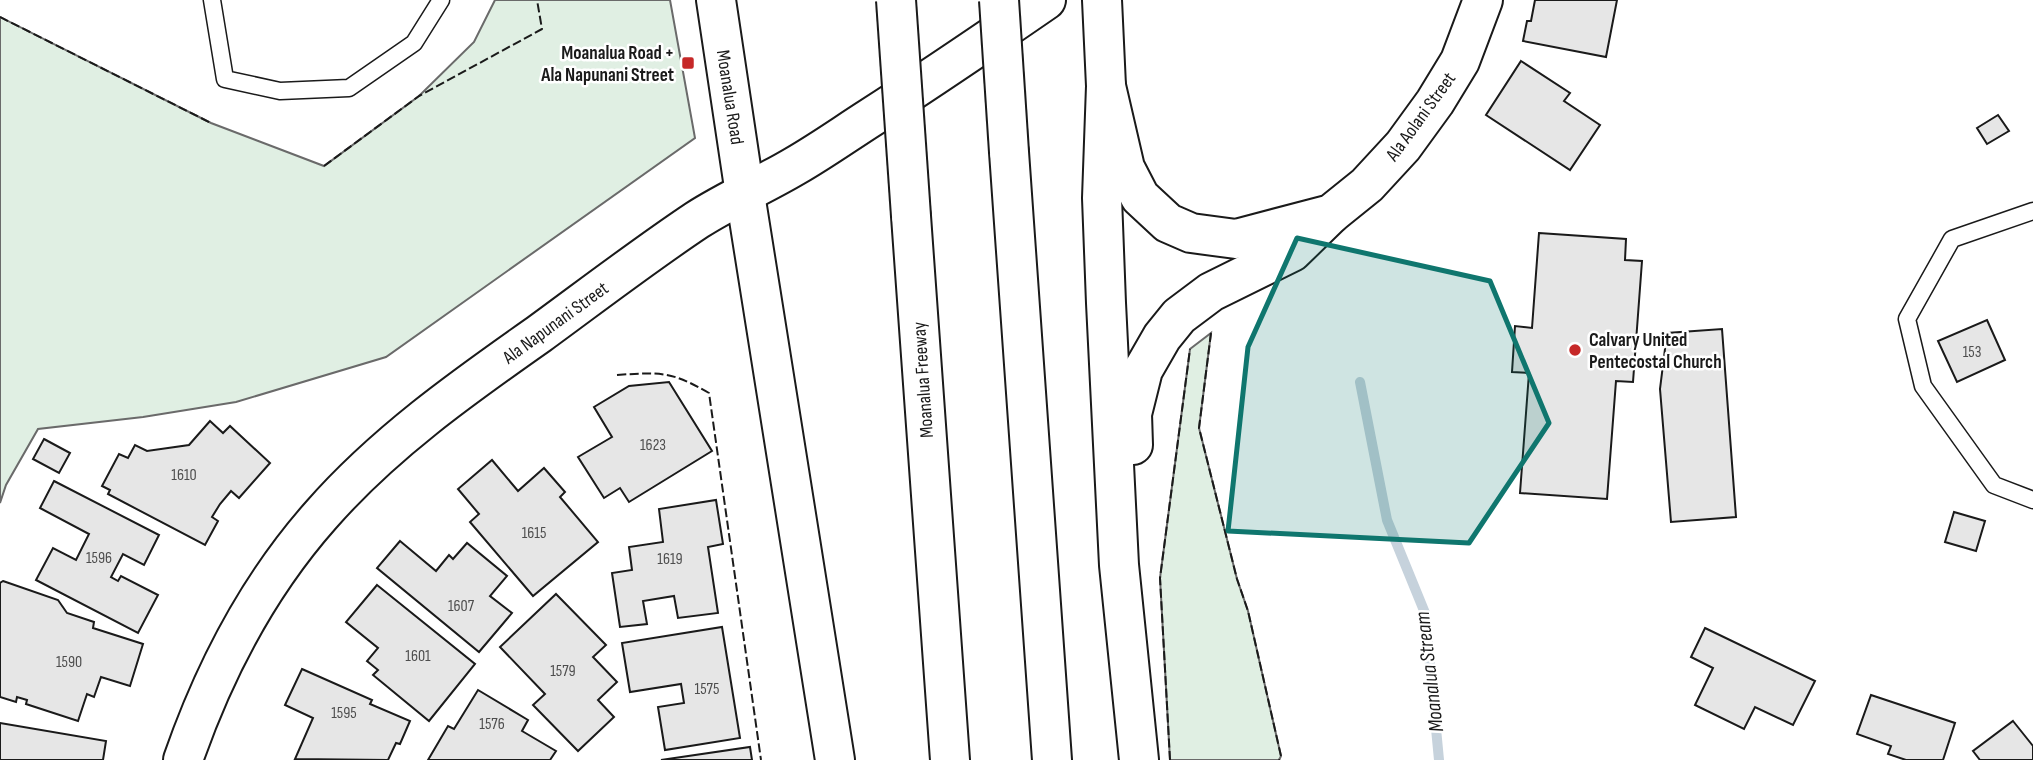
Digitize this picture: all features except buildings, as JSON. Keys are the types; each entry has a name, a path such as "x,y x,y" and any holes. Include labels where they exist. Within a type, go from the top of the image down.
{"main road":[{"name":"Moanalua Road","path":"716,0 835,760"},
{"name":"Moanalua Freeway","path":"896,0 950,760"},
{"path":"999,0 1052,760"},
{"name":"Ala Napunani Street","path":"183,760 200,712 249,613 306,534 357,477 396,442 496,364 699,219 797,166 1046,0"},
{"path":"1102,0 1106,86 1101,198 1106,316 1119,565 1139,760"},
{"name":"Ala Aolani Street","path":"1134,716 1136,529 1132,414 1143,370 1162,337 1179,316 1211,292 1292,253 1376,175 1403,146 1460,61 1483,0"},
{"path":"1106,86 1125,168 1140,197 1168,223 1191,233 1236,239 1331,214"}],"lane":[{"path":"212,0 225,79 280,92 349,88 414,43 441,0"},
{"path":"2033,211 1952,239 1907,319 1923,386 1994,485 2033,500"}],"highlighted area":[{"path":"1297,238 1490,281 1549,423 1469,543 1228,531 1248,347"}],"green space":[{"path":"495,0 670,0 695,138 386,357 236,402 143,417 38,429 6,485 0,503 0,17 211,123 324,166 419,96 474,42"},
{"path":"1211,333 1199,428 1237,579 1248,611 1281,756 1279,760 1170,760 1160,578 1190,349"}],"waterway":[{"name":"Moanalua Stream","path":"1360,382 1387,520 1425,613 1439,760"}],"fence":[{"path":"324,166 419,96 542,29 537,0"},
{"path":"0,17 211,123"},
{"path":"1211,333 1199,428 1237,579 1248,611 1281,756 1279,760"},
{"path":"1170,760 1160,578 1190,349"},
{"path":"617,375 665,375 685,380 709,393 761,760"}],"place":[{"name":"Moanalua Road + Ala Napunani Street","path":"688,63"},
{"name":"Calvary United Pentecostal Church","path":"1575,350"}]}
